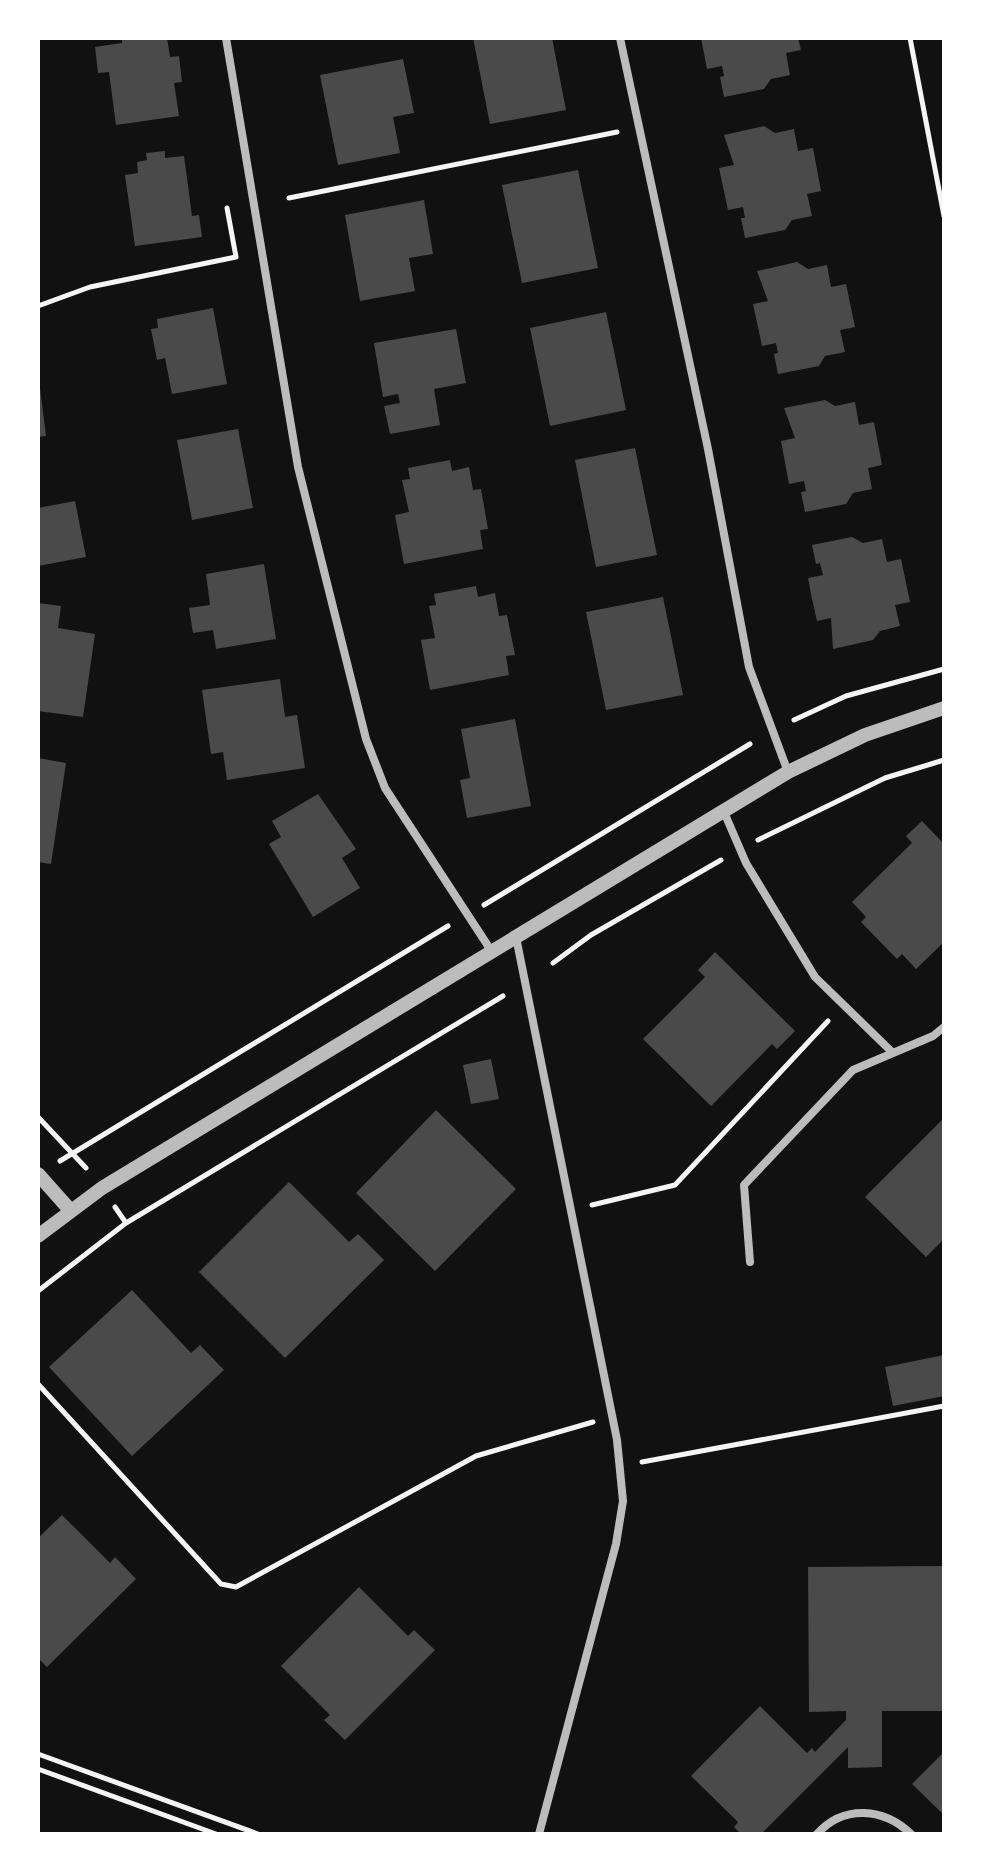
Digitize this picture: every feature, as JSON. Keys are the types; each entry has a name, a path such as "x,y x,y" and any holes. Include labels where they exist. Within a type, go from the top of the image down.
{"street":[{"path":"226,38 298,467 366,739 385,788 492,952"},
{"path":"620,38 708,449 749,667 788,772"},
{"path":"38,1236 70,1210 788,772 865,735 944,708"},
{"path":"724,812 746,863 815,977 893,1053"},
{"path":"516,937 613,1416 623,1501 616,1544 539,1834"},
{"path":"750,1262 744,1185 853,1070 933,1036 944,1027"},
{"path":"38,1174 70,1210"},
{"path":"817,1834 833,1820 864,1812 883,1815 911,1834"}],"path":[{"path":"910,38 944,216"},
{"path":"289,198 639,128"},
{"path":"38,306 90,287 236,257 227,208"},
{"path":"794,720 846,696 944,669"},
{"path":"55,1164 750,744"},
{"path":"550,867 556,877"},
{"path":"38,1291 58,1272 126,1223 503,996"},
{"path":"571,1210 675,1185 842,1005"},
{"path":"38,1117 90,1172"},
{"path":"112,1202 126,1223"},
{"path":"51,1264 58,1272"},
{"path":"38,1384 221,1584 236,1587 476,1456 613,1416"},
{"path":"621,1466 944,1406"},
{"path":"38,1754 258,1834"},
{"path":"38,1769 216,1834"}],"building":[{"path":"122,38 167,38 170,57 179,56 182,82 174,83 179,116 116,125 109,72 98,73 95,47 122,43"},
{"path":"473,38 552,38 566,110 490,124"},
{"path":"701,38 798,38 801,50 786,53 790,75 771,79 764,89 724,97 720,77 724,76 722,66 707,69"},
{"path":"403,59 414,113 393,117 400,153 338,165 320,75"},
{"path":"764,126 775,133 794,129 798,151 813,148 821,191 807,194 812,216 792,220 785,230 745,238 741,218 745,218 743,207 728,210 719,168 734,165 724,135"},
{"path":"165,151 165,158 184,156 192,216 199,215 202,237 135,246 125,175 138,173 137,162 147,160 146,153"},
{"path":"578,170 598,268 522,283 502,185"},
{"path":"424,200 433,254 409,258 415,291 360,301 345,215"},
{"path":"797,262 808,269 827,265 831,287 846,284 855,327 840,330 845,352 825,356 819,366 778,374 774,354 778,353 776,343 762,346 753,304 768,301 757,271"},
{"path":"213,308 227,384 172,394 165,358 157,360 151,329 158,328 157,319"},
{"path":"606,312 626,410 550,426 530,328"},
{"path":"456,329 466,383 434,389 440,425 390,434 384,406 400,403 398,394 383,397 374,343"},
{"path":"38,389 46,436 38,437"},
{"path":"825,400 835,406 855,402 859,425 874,422 882,465 868,468 872,489 853,493 846,504 805,512 801,492 806,491 804,481 789,484 781,441 795,438 784,408"},
{"path":"238,429 253,508 192,520 177,440"},
{"path":"635,448 657,555 596,567 575,460"},
{"path":"450,460 452,471 469,467 473,490 481,489 488,529 480,530 483,549 404,564 395,515 409,512 402,480 410,479 408,468"},
{"path":"75,501 86,557 38,566 38,508"},
{"path":"852,537 863,543 882,539 887,562 901,559 910,602 895,605 900,626 880,631 873,640 833,649 831,618 817,621 812,599 808,578 823,575 820,563 816,564 812,545"},
{"path":"264,564 276,639 216,649 213,630 193,633 189,608 210,605 206,574"},
{"path":"476,586 478,597 495,593 499,616 507,615 515,655 506,656 509,675 430,690 421,640 435,638 429,606 436,605 434,594"},
{"path":"663,597 683,695 606,710 586,612"},
{"path":"38,603 61,606 58,628 95,634 83,717 38,711"},
{"path":"280,679 285,717 297,715 305,768 227,780 223,752 211,754 202,690"},
{"path":"515,719 531,806 467,818 460,780 470,778 461,729"},
{"path":"38,758 66,763 51,864 38,862"},
{"path":"318,794 356,849 342,858 360,888 313,917 269,844 281,837 272,821"},
{"path":"922,821 944,844 944,942 916,969 902,954 897,959 861,922 866,917 852,902 912,843 906,836"},
{"path":"715,952 795,1031 777,1049 772,1044 711,1106 643,1039 705,977 698,970"},
{"path":"491,1059 499,1099 471,1104 463,1065"},
{"path":"436,1110 516,1189 435,1271 356,1193"},
{"path":"944,1118 944,1239 926,1257 865,1197"},
{"path":"289,1182 349,1242 358,1234 384,1260 285,1358 199,1272"},
{"path":"132,1290 191,1353 200,1345 224,1370 132,1456 49,1367"},
{"path":"944,1355 944,1396 893,1406 885,1367"},
{"path":"62,1515 110,1563 115,1557 136,1579 47,1667 38,1658 38,1538"},
{"path":"944,1566 944,1711 882,1711 882,1767 848,1768 848,1747 761,1834 741,1834 734,1827 738,1822 691,1776 760,1706 807,1753 812,1748 815,1752 846,1720 846,1711 809,1712 808,1567"},
{"path":"359,1587 408,1636 414,1630 435,1650 345,1740 324,1720 330,1715 281,1666"},
{"path":"944,1752 944,1815 912,1784"}]}
